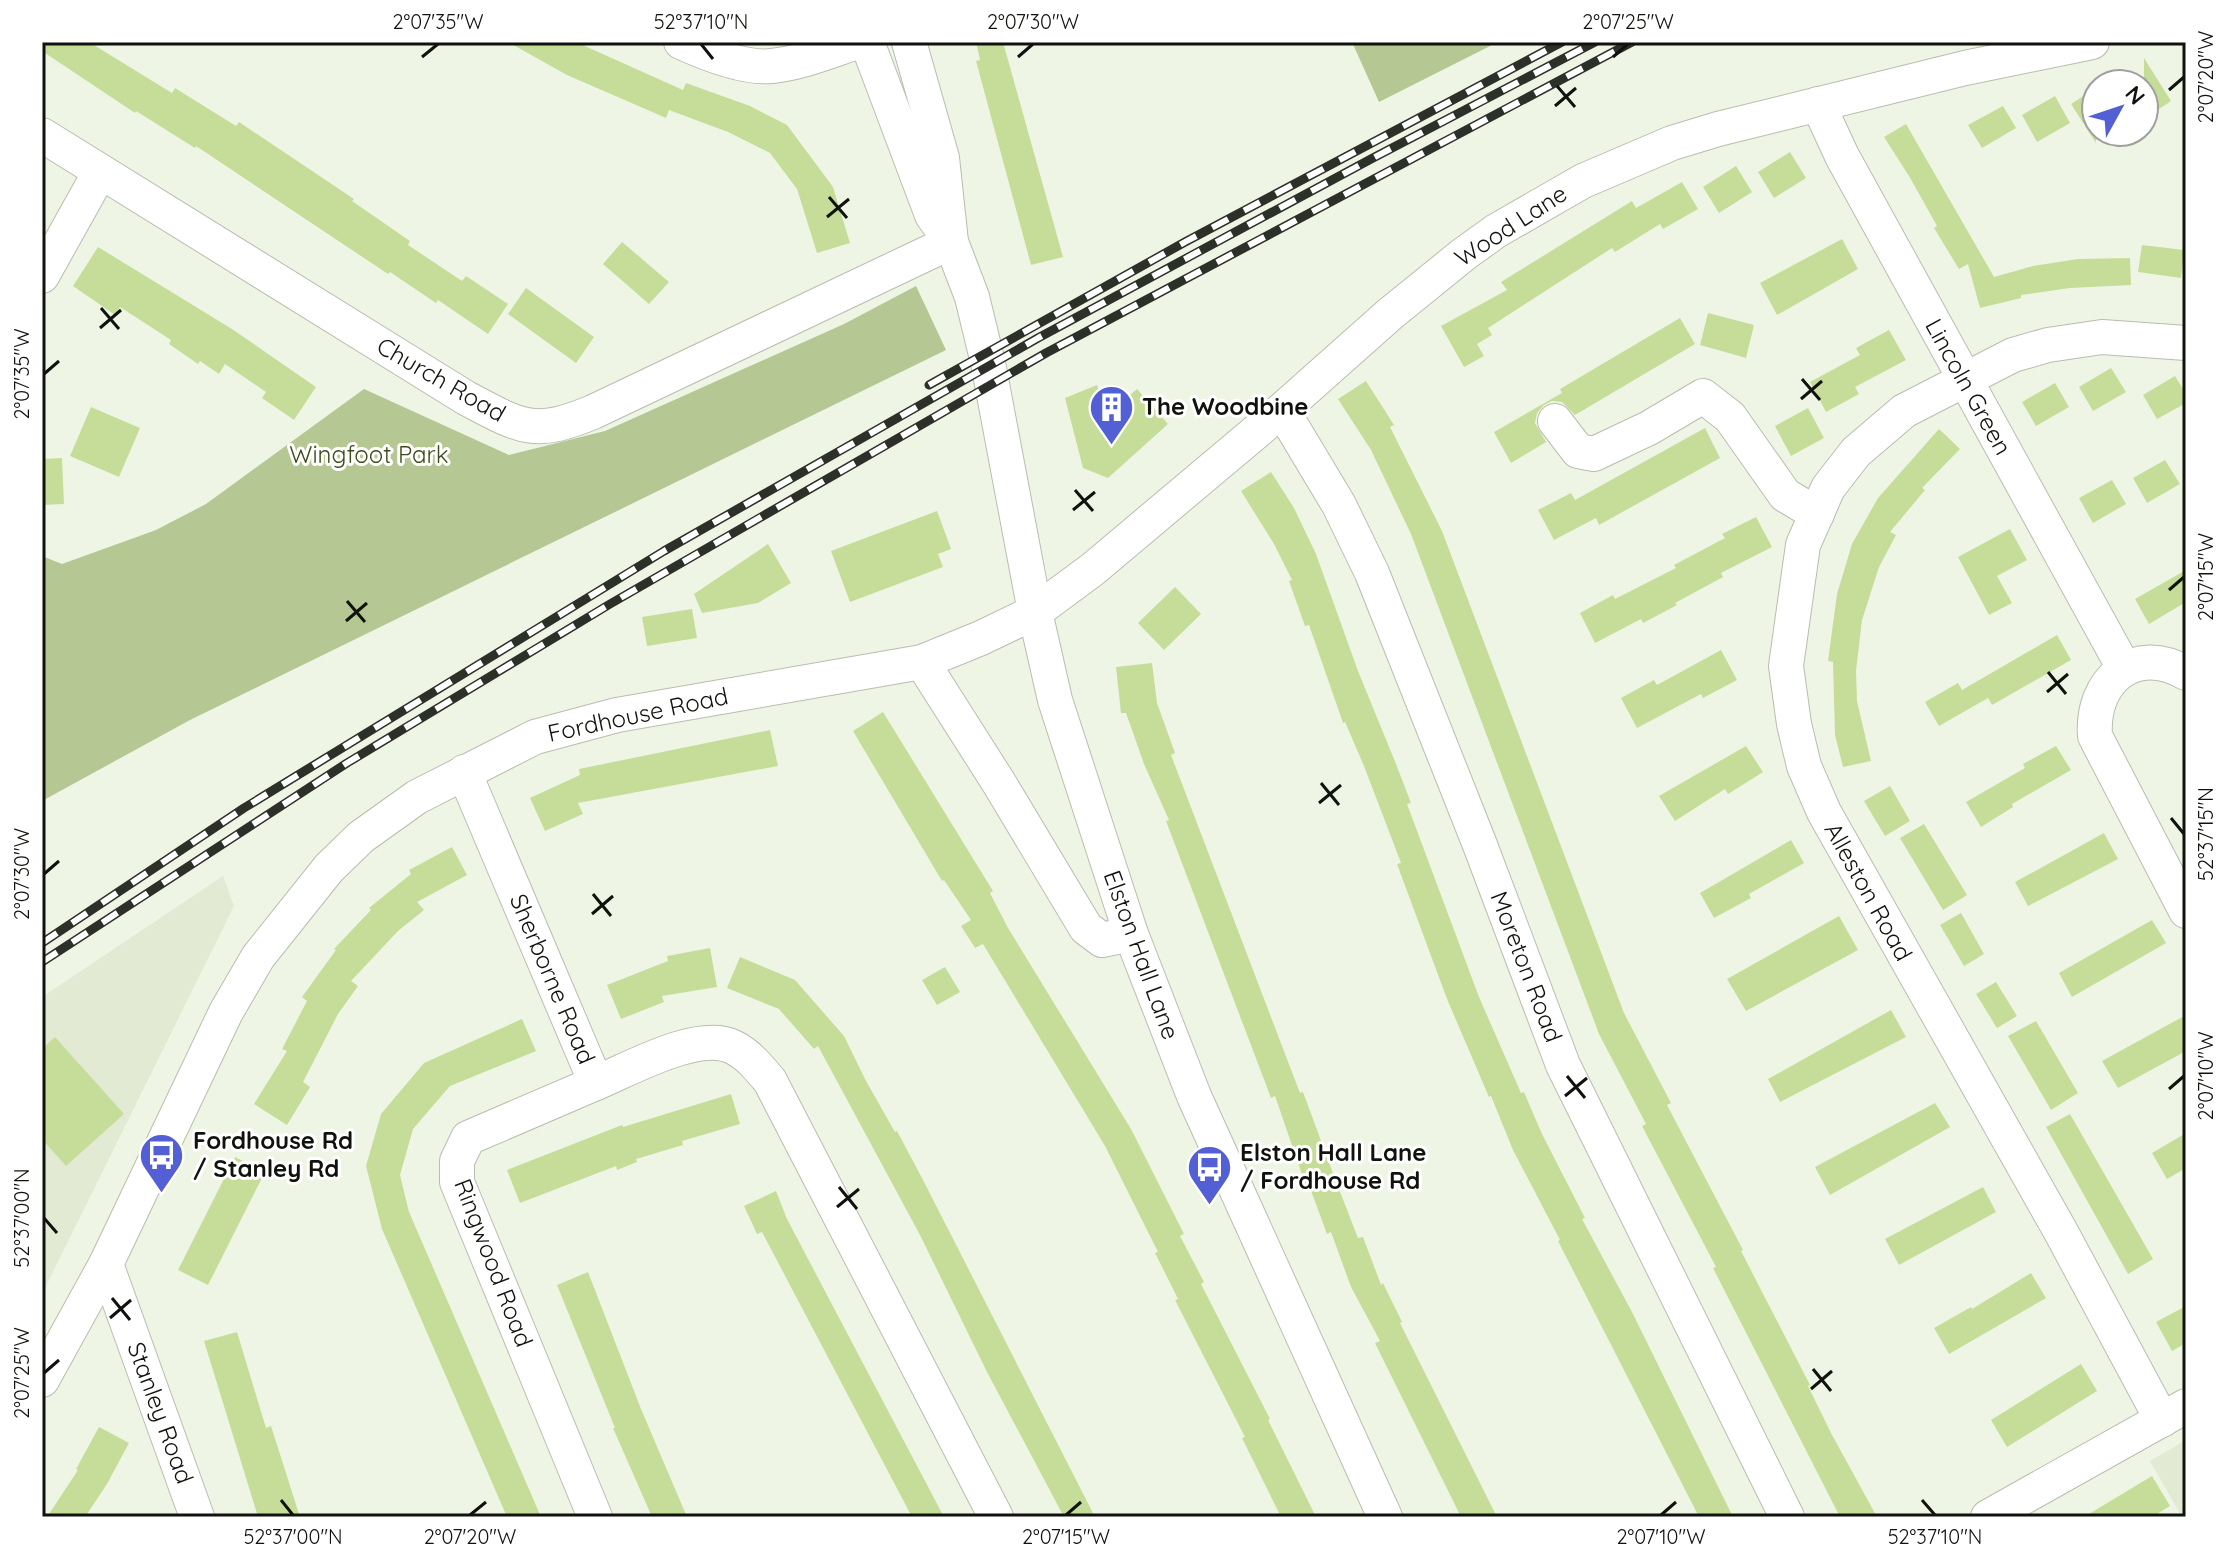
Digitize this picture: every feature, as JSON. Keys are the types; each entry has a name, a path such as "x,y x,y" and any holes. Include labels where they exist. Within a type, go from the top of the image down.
{"street":[{"path":"681,42 715,57 769,66 816,56 857,42"},
{"path":"867,42 932,215 951,242"},
{"path":"909,42 942,158 951,242"},
{"name":"Wood Lane","path":"1035,612 1093,569 1464,254 1583,181 1672,143 1965,68 2092,42"},
{"name":"Lincoln Green","path":"1818,104 1842,156 2124,668"},
{"name":"Church Road","path":"42,135 466,398 511,422 540,429 570,422 593,412 951,242"},
{"path":"42,276 100,172"},
{"name":"Elston Hall Lane","path":"951,242 972,297 988,363 1035,612 1055,700 1131,934 1194,1096 1385,1517"},
{"name":"Alleston Road","path":"2174,1413 2061,1232 1824,812 1804,766 1794,724 1786,666 1803,545 1828,488 1856,452 1904,411 2013,355 2048,345 2102,337 2186,343"},
{"path":"1555,421 1578,451 1594,454 1649,428 1703,396 1730,417 1785,495 1817,514"},
{"name":"Moreton Road","path":"1282,410 1339,505 1372,573 1563,1065 1787,1517"},
{"name":"Fordhouse Road","path":"42,1380 106,1264 226,1012 258,957 329,868 361,837 417,797 535,737 617,715 922,662 1035,612"},
{"path":"922,662 1086,928 1102,940 1131,934"},
{"path":"2186,673 2173,665 2160,663 2124,668 2103,689 2094,721 2095,736 2186,911"},
{"name":"Sherborne Road","path":"464,772 596,1083 693,1044 715,1042 734,1047 753,1062 770,1081 996,1517"},
{"name":"Ringwood Road","path":"595,1517 457,1182 457,1161 468,1138 596,1083"},
{"name":"Stanley Road","path":"106,1264 197,1517"},
{"path":"1988,1517 2174,1413"}],"shaded area":[{"path":"223,876 234,906 42,1294 42,997"},
{"path":"2186,1440 2186,1517 2182,1517 2150,1461"}],"green space":[{"path":"1352,42 1498,42 1379,102"},
{"name":"Wingfoot Park","path":"916,286 946,350 190,720 42,801 42,556 62,564 156,530 206,504 364,389 509,455 605,431 844,324"}],"building":[{"path":"42,42 89,42 172,93 175,88 236,126 239,122 354,199 352,201 410,241 408,245 462,281 466,276 508,304 488,334 438,300 436,303 390,272 388,274 196,146 135,113 42,51"},
{"path":"508,42 576,42 683,90 686,83 750,106 787,125 833,187 850,243 817,253 797,189 770,153 728,132 669,110 666,118 567,75"},
{"path":"976,42 1003,42 1063,257 1031,265 976,61 980,60"},
{"path":"2160,83 2171,101 2160,108"},
{"path":"2055,96 2070,123 2037,142 2022,115"},
{"path":"2080,98 2080,118 2071,104"},
{"path":"2003,106 2016,128 1982,148 1968,125"},
{"path":"1906,124 1994,277 2033,266 2078,259 2130,258 2131,285 2070,288 2021,295 2021,298 1980,308 1968,264 1959,269 1934,228 1937,226 1909,176 1884,137"},
{"path":"1790,152 1806,178 1774,198 1758,172"},
{"path":"1736,166 1752,192 1719,213 1703,187"},
{"path":"1682,182 1698,209 1663,229 1660,224 1615,252 1612,248 1488,328 1492,335 1477,344 1484,356 1464,367 1441,326 1507,290 1501,282 1632,201 1636,208"},
{"path":"1842,239 1858,269 1777,315 1760,283"},
{"path":"622,242 669,282 649,304 603,264"},
{"path":"2142,245 2184,250 2181,278 2138,272"},
{"path":"98,247 232,329 316,387 294,420 262,398 266,392 225,364 219,374 200,361 198,364 169,344 171,340 120,307 115,315 73,286"},
{"path":"526,288 594,337 576,363 508,314"},
{"path":"1708,313 1754,325 1746,358 1700,345"},
{"path":"1680,318 1695,344 1575,415 1562,402 1552,401 1544,405 1537,413 1535,423 1546,442 1511,463 1494,432"},
{"path":"1889,330 1906,360 1855,387 1859,394 1826,412 1810,382 1860,355 1856,348"},
{"path":"2111,368 2126,392 2093,411 2079,387"},
{"path":"2175,376 2186,394 2186,403 2157,419 2143,395"},
{"path":"1366,381 1394,425 1390,427 1442,531 1624,1013 1831,1433 1877,1517 1840,1517 1642,1126 1646,1124 1599,1034 1411,534 1371,450 1338,399"},
{"path":"2055,383 2069,407 2036,426 2022,402"},
{"name":"The Woodbine","path":"1097,385 1106,416 1137,389 1168,424 1108,478 1083,468 1065,398"},
{"path":"91,407 140,428 119,477 70,456"},
{"path":"1808,408 1824,438 1791,456 1775,426"},
{"path":"1705,428 1720,458 1599,525 1596,518 1554,540 1538,510 1571,493 1575,500"},
{"path":"1939,429 1960,449 1922,488 1925,490 1890,532 1896,535 1879,567 1862,620 1856,671 1857,701 1871,761 1843,767 1835,735 1833,662 1828,661 1837,594 1852,544 1878,498"},
{"path":"62,458 64,504 42,505 42,459"},
{"path":"2165,460 2180,484 2147,503 2133,478"},
{"path":"1271,472 1294,508 1316,554 1358,671 1411,803 1407,804 1479,997 1521,1093 1524,1092 1585,1218 1582,1219 1632,1312 1733,1517 1699,1517 1558,1241 1489,1097 1447,999 1397,864 1401,863 1364,766 1343,723 1309,625 1305,626 1289,581 1292,580 1241,491"},
{"path":"2112,480 2126,504 2093,523 2079,498"},
{"path":"937,511 951,549 938,554 943,567 850,602 831,551"},
{"path":"1756,517 1772,547 1721,573 1723,577 1675,603 1677,605 1643,623 1641,619 1595,643 1580,613 1676,568 1674,565 1725,538 1722,534"},
{"path":"2010,529 2027,560 1997,576 2012,603 1989,615 1958,557"},
{"path":"768,544 791,583 758,603 702,613 694,594"},
{"path":"2186,570 2186,602 2149,624 2135,599"},
{"path":"1175,587 1201,614 1164,650 1138,623"},
{"path":"692,609 697,638 647,646 642,617"},
{"path":"2057,635 2071,660 1992,705 1988,698 1939,726 1925,702 1958,683 1962,690"},
{"path":"1721,650 1737,680 1703,698 1701,694 1637,728 1621,698 1654,680 1657,685"},
{"path":"1152,663 1157,703 1175,753 1171,755 1358,1238 1363,1237 1381,1285 1383,1283 1497,1517 1461,1517 1375,1343 1380,1341 1351,1287 1331,1232 1327,1234 1310,1188 1307,1189 1275,1096 1271,1098 1166,821 1169,820 1126,713 1121,713 1116,667"},
{"path":"883,712 993,891 990,893 1008,928 1131,1129 1184,1234 1180,1236 1204,1282 1201,1284 1316,1517 1281,1517 1242,1438 1245,1437 1175,1300 1178,1299 1155,1253 1158,1252 1105,1146 983,944 975,948 961,926 971,920 942,881 853,731"},
{"path":"770,730 778,766 578,803 583,814 545,831 530,798 580,775 579,769"},
{"path":"1746,746 1763,772 1728,794 1725,789 1675,821 1659,796"},
{"path":"2056,746 2071,770 2012,804 2013,807 1981,827 1966,802"},
{"path":"1890,786 1910,821 1885,836 1864,801"},
{"path":"1924,824 1967,895 1943,910 1900,838"},
{"path":"2104,833 2118,859 2028,906 2015,882"},
{"path":"1791,840 1804,863 1714,918 1700,893"},
{"path":"452,847 467,875 417,902 424,910 398,931 351,981 358,986 338,1014 303,1082 310,1087 287,1125 254,1104 287,1051 282,1049 307,1001 302,997 334,949 371,910 369,908 411,874 409,870"},
{"path":"1961,913 1984,954 1964,966 1940,925"},
{"path":"1839,916 1858,950 1746,1011 1727,979"},
{"path":"2152,920 2166,943 2072,997 2059,973"},
{"path":"710,948 717,987 662,996 664,1002 621,1019 607,985 668,961 667,956"},
{"path":"740,957 795,980 844,1036 922,1178 1095,1517 1064,1517 987,1372 920,1235 818,1046 814,1049 779,1009 727,988"},
{"path":"945,967 960,992 937,1005 922,980"},
{"path":"1996,982 2017,1016 1997,1028 1976,994"},
{"path":"1891,1010 1906,1037 1780,1102 1768,1079"},
{"path":"2186,1015 2186,1051 2118,1088 2102,1061"},
{"path":"522,1019 536,1051 450,1086 413,1129 400,1175 409,1212 541,1517 507,1517 382,1229 366,1166 381,1114 424,1063"},
{"path":"2036,1021 2078,1093 2051,1110 2008,1036"},
{"path":"55,1037 124,1114 66,1166 42,1139 42,1049"},
{"path":"731,1094 740,1124 682,1141 683,1145 636,1159 637,1162 617,1170 616,1166 520,1203 507,1170 622,1125"},
{"path":"1935,1103 1950,1127 1830,1195 1815,1167"},
{"path":"2070,1114 2153,1259 2128,1274 2046,1127"},
{"path":"2186,1133 2186,1168 2167,1179 2152,1153"},
{"path":"235,1157 265,1172 208,1285 178,1270"},
{"path":"1983,1187 1996,1212 1899,1265 1885,1239"},
{"path":"776,1191 787,1219 944,1517 912,1517 762,1232 757,1234 744,1206"},
{"path":"588,1272 687,1517 652,1517 613,1428 557,1285"},
{"path":"2031,1273 2046,1298 1949,1354 1934,1328"},
{"path":"2186,1306 2186,1343 2172,1351 2156,1322"},
{"path":"237,1332 266,1428 271,1426 300,1517 258,1517 204,1341"},
{"path":"2081,1364 2097,1391 2007,1447 1991,1420"},
{"path":"99,1427 129,1443 107,1484 85,1517 47,1517 78,1470"},
{"path":"2152,1476 2170,1506 2152,1517 2084,1517"}],"railway":[{"path":"929,385 1185,242 1562,42"},
{"path":"42,943 244,808 664,551 1038,338 1595,42"},
{"path":"42,962 347,763 610,604 1046,353 1632,42"}],"place":[{"name":"The Woodbine","path":"1111,446"},
{"name":"Fordhouse Rd / Stanley Rd","path":"162,1194"},
{"name":"Elston Hall Lane / Fordhouse Rd","path":"1209,1206"}]}
